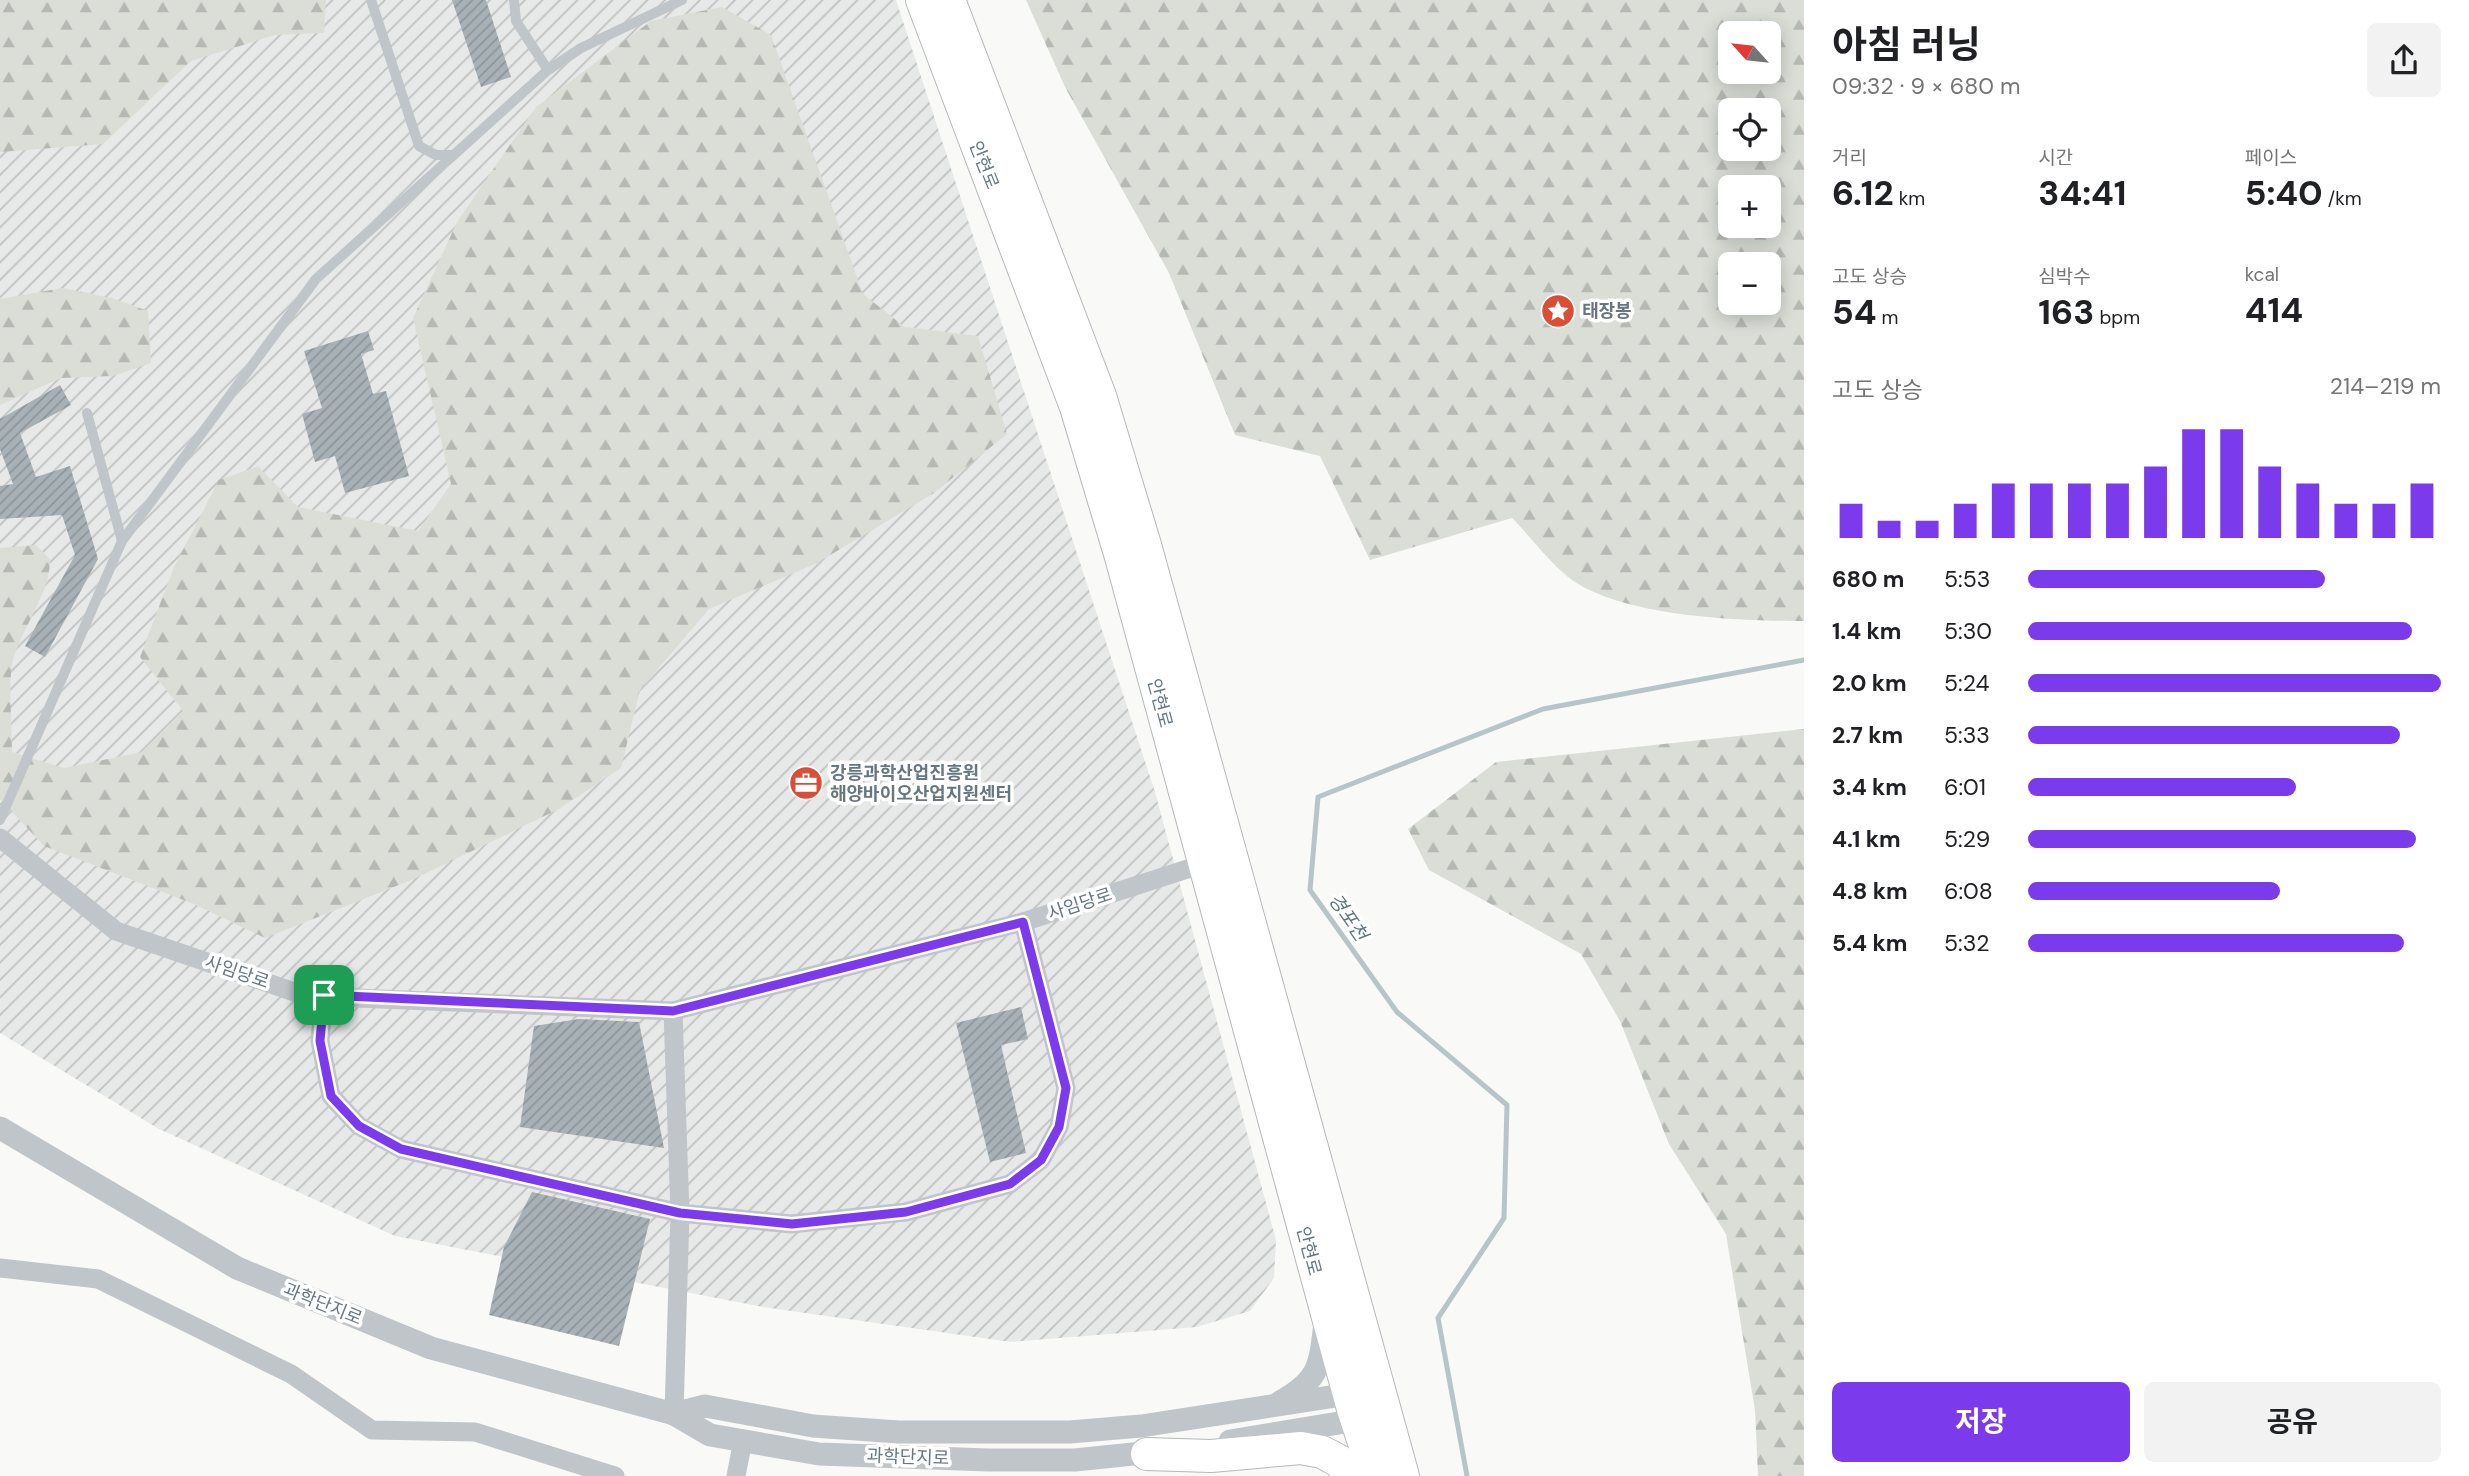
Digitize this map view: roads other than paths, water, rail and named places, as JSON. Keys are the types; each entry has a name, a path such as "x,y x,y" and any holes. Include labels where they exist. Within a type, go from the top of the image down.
{"highway":[{"name":"안현로","path":"922,0 1076,407 1217,860 1367,1404"},
{"name":"안현로","path":"949,0 1100,396 1217,860 1326,1313 1367,1404"},
{"path":"1367,1404 1375,1476"},
{"path":"1367,1404 1403,1476"},
{"path":"1147,1454 1211,1456 1301,1448 1322,1452 1339,1461 1350,1476"}],"street":[{"name":"사임당로","path":"0,838 116,931 306,996 673,1011 1023,922 1217,860"},
{"path":"324,995 320,1041 331,1096 359,1126 401,1149 680,1213 792,1224 906,1212 1010,1184 1041,1160 1059,1127 1066,1088 1023,922"},
{"path":"673,1011 680,1213 674,1414"},
{"name":"과학단지로","path":"0,1128 237,1268 430,1348 674,1414 710,1435 819,1454 1075,1460 1147,1454 1367,1404"},
{"path":"0,1268 98,1279 291,1374 372,1430 475,1432 615,1476"},
{"path":"1273,1406 1312,1381 1320,1364 1326,1313"},
{"name":"과학단지로","path":"674,1414 705,1406 813,1426 875,1430 1057,1432 1142,1426 1273,1406 1367,1404"},
{"path":"736,1476 743,1440"}],"lane":[{"path":"371,0 419,146 436,155 454,155"},
{"path":"514,0 520,30 548,70"},
{"path":"0,820 122,541 316,279 548,70 582,48 682,0"},
{"path":"87,414 122,541"}],"waterway":[{"name":"경포천","path":"1467,1476 1438,1318 1504,1218 1507,1105 1397,1012 1310,890 1318,797 1543,709 1804,660"}],"place":[{"name":"태장봉","path":"1558,311"},
{"name":"강릉과학산업진흥원 해양바이오산업지원센터","path":"806,783"}]}
